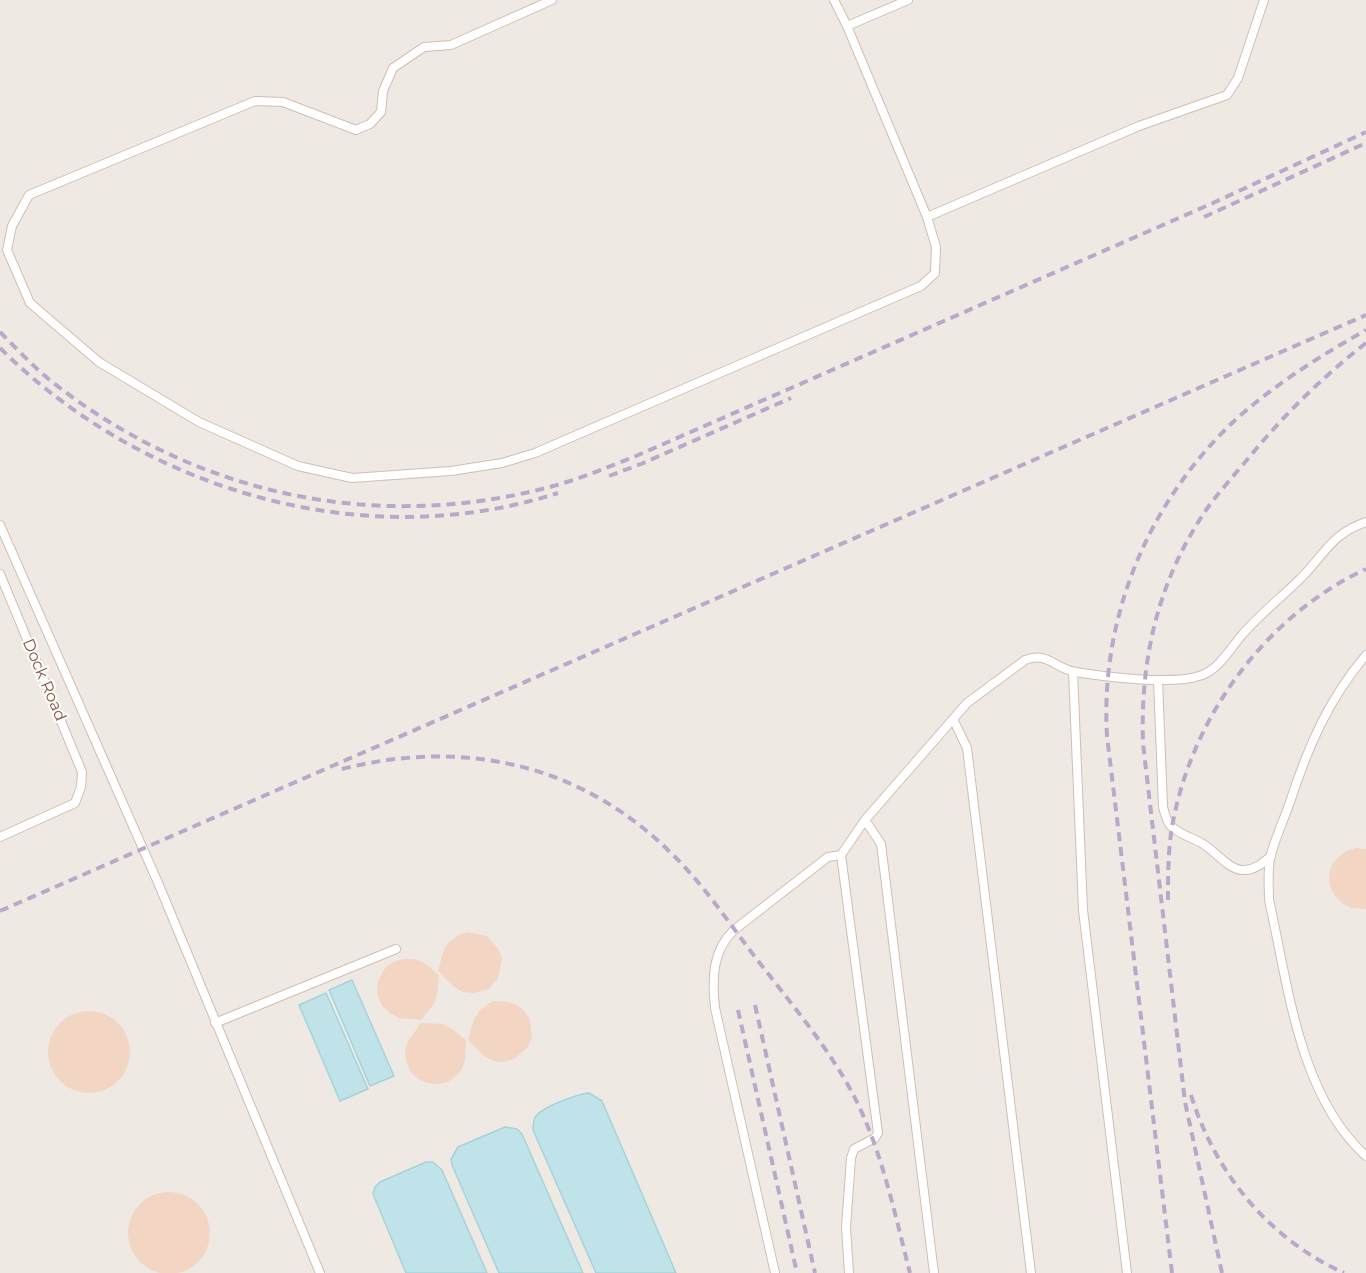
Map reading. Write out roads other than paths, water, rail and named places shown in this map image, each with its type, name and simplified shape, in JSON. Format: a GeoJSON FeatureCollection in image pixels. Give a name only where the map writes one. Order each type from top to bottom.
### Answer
{"type":"FeatureCollection","features":[{"type":"Feature","properties":{"kind":"lane"},"geometry":{"type":"LineString","coordinates":[[552,0],[451,45],[424,47],[393,68],[383,91],[381,112],[370,124],[356,130],[283,102],[255,101],[29,195],[12,226],[7,250],[30,303],[99,362],[198,422],[298,466],[352,478],[451,471],[502,463],[535,453],[921,286],[935,273],[936,247],[927,217],[834,0]]}},
{"type":"Feature","properties":{"kind":"lane"},"geometry":{"type":"LineString","coordinates":[[847,26],[893,3],[908,0]]}},
{"type":"Feature","properties":{"kind":"lane"},"geometry":{"type":"LineString","coordinates":[[927,217],[1139,126],[1227,95],[1238,78],[1264,0]]}},
{"type":"Feature","properties":{"kind":"lane"},"geometry":{"type":"LineString","coordinates":[[849,1273],[846,1227],[851,1158],[854,1149],[875,1138],[878,1133],[841,855],[865,820],[967,703],[1025,660],[1035,657],[1047,659],[1073,672],[1158,680],[1199,676],[1219,664],[1243,634],[1304,575],[1332,541],[1352,527],[1366,522]]}},
{"type":"Feature","properties":{"kind":"lane"},"geometry":{"type":"LineString","coordinates":[[0,525],[159,885],[320,1273]]}},
{"type":"Feature","properties":{"kind":"lane","name":"Dock Road"},"geometry":{"type":"LineString","coordinates":[[0,574],[82,772],[81,787],[75,803],[0,837]]}},
{"type":"Feature","properties":{"kind":"lane"},"geometry":{"type":"LineString","coordinates":[[1366,655],[1334,699],[1316,730],[1303,761],[1271,856],[1268,877],[1269,900],[1300,1040],[1321,1094],[1336,1121],[1366,1156]]}},
{"type":"Feature","properties":{"kind":"lane"},"geometry":{"type":"LineString","coordinates":[[1073,672],[1083,910],[1127,1273]]}},
{"type":"Feature","properties":{"kind":"lane"},"geometry":{"type":"LineString","coordinates":[[1158,680],[1163,807],[1168,821],[1172,827],[1209,848],[1234,868],[1243,870],[1262,865],[1271,856]]}},
{"type":"Feature","properties":{"kind":"lane"},"geometry":{"type":"LineString","coordinates":[[953,719],[967,747],[1031,1273]]}},
{"type":"Feature","properties":{"kind":"lane"},"geometry":{"type":"LineString","coordinates":[[865,820],[881,844],[934,1273]]}},
{"type":"Feature","properties":{"kind":"lane"},"geometry":{"type":"LineString","coordinates":[[776,1273],[715,1008],[714,967],[723,943],[734,930],[828,857],[841,855]]}},
{"type":"Feature","properties":{"kind":"lane"},"geometry":{"type":"LineString","coordinates":[[215,1023],[396,949]]}},
{"type":"Feature","properties":{"kind":"water"},"geometry":{"type":"Polygon","coordinates":[[[352,980],[394,1076],[370,1086],[329,990],[352,980]]]}},
{"type":"Feature","properties":{"kind":"water"},"geometry":{"type":"Polygon","coordinates":[[[326,993],[368,1089],[340,1101],[299,1005],[326,993]]]}},
{"type":"Feature","properties":{"kind":"water"},"geometry":{"type":"Polygon","coordinates":[[[589,1093],[602,1101],[676,1273],[596,1273],[533,1130],[534,1119],[540,1112],[589,1093]]]}},
{"type":"Feature","properties":{"kind":"water"},"geometry":{"type":"Polygon","coordinates":[[[505,1127],[517,1129],[522,1134],[583,1273],[499,1273],[451,1159],[458,1147],[505,1127]]]}},
{"type":"Feature","properties":{"kind":"water"},"geometry":{"type":"Polygon","coordinates":[[[426,1162],[433,1162],[442,1170],[487,1273],[406,1273],[373,1194],[380,1182],[426,1162]]]}},
{"type":"Feature","properties":{"kind":"railway"},"geometry":{"type":"LineString","coordinates":[[0,332],[52,382],[114,425],[171,455],[230,478],[291,495],[354,504],[418,506],[482,501],[558,485],[636,456],[1213,203],[1366,132]]}},
{"type":"Feature","properties":{"kind":"railway"},"geometry":{"type":"LineString","coordinates":[[1204,217],[1366,143]]}},
{"type":"Feature","properties":{"kind":"railway"},"geometry":{"type":"LineString","coordinates":[[0,911],[1366,315]]}},
{"type":"Feature","properties":{"kind":"railway"},"geometry":{"type":"LineString","coordinates":[[1172,1273],[1107,736],[1107,692],[1112,649],[1121,607],[1135,566],[1153,527],[1175,490],[1201,456],[1231,424],[1278,385],[1366,330]]}},
{"type":"Feature","properties":{"kind":"railway"},"geometry":{"type":"LineString","coordinates":[[1222,1273],[1185,1102],[1143,744],[1143,711],[1149,648],[1156,618],[1178,559],[1211,503],[1288,414],[1333,370],[1366,343]]}},
{"type":"Feature","properties":{"kind":"railway"},"geometry":{"type":"LineString","coordinates":[[0,348],[57,398],[120,439],[188,473],[260,497],[333,512],[409,517],[484,511],[558,493]]}},
{"type":"Feature","properties":{"kind":"railway"},"geometry":{"type":"LineString","coordinates":[[609,476],[791,398]]}},
{"type":"Feature","properties":{"kind":"railway"},"geometry":{"type":"LineString","coordinates":[[1168,900],[1168,864],[1172,827],[1182,787],[1196,747],[1215,710],[1238,675],[1265,643],[1296,614],[1329,589],[1366,569]]}},
{"type":"Feature","properties":{"kind":"railway"},"geometry":{"type":"LineString","coordinates":[[342,769],[388,760],[432,757],[476,759],[519,766],[560,779],[600,798],[637,823],[672,854],[693,876],[806,1022],[845,1080],[874,1142],[910,1273]]}},
{"type":"Feature","properties":{"kind":"railway"},"geometry":{"type":"LineString","coordinates":[[755,1005],[815,1273]]}},
{"type":"Feature","properties":{"kind":"railway"},"geometry":{"type":"LineString","coordinates":[[738,1010],[797,1273]]}},
{"type":"Feature","properties":{"kind":"railway"},"geometry":{"type":"LineString","coordinates":[[1191,1095],[1214,1151],[1248,1200],[1292,1242],[1317,1259],[1344,1273]]}}]}
